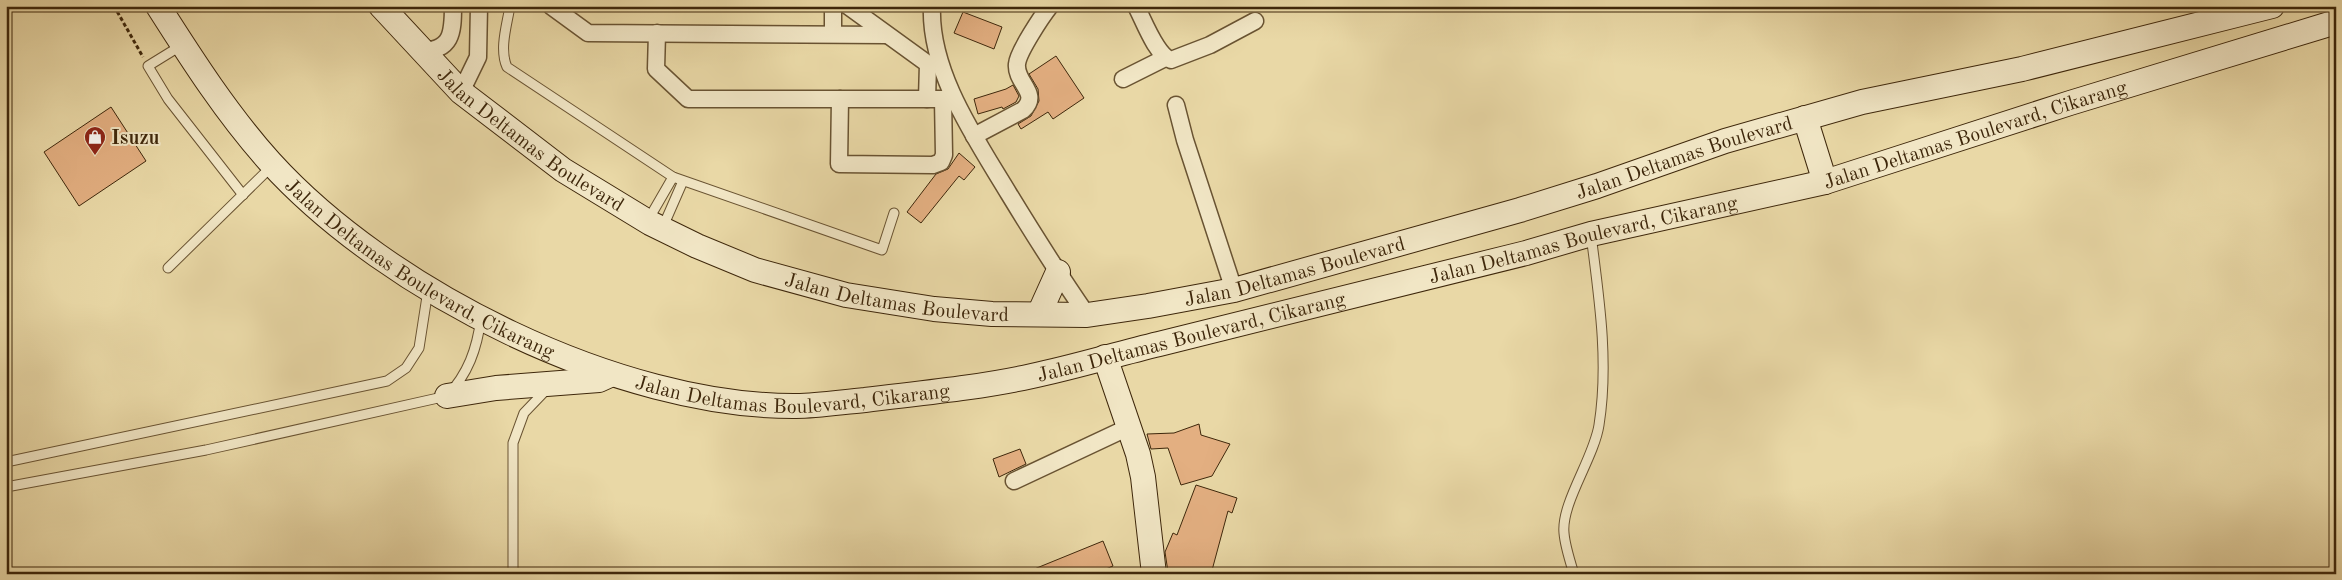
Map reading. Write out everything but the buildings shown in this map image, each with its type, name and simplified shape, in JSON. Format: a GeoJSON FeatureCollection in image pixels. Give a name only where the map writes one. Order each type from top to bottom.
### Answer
{"type":"FeatureCollection","features":[{"type":"Feature","properties":{"kind":"street","name":"Jalan Deltamas Boulevard, Cikarang"},"geometry":{"type":"LineString","coordinates":[[158,6],[228,112],[273,165],[313,203],[360,242],[428,288],[542,348],[610,375],[731,401],[791,406],[822,406],[926,394],[1033,376],[1526,253],[1591,234],[1825,182],[2070,103],[2336,22]]}},
{"type":"Feature","properties":{"kind":"street","name":"Jalan Deltamas Boulevard"},"geometry":{"type":"LineString","coordinates":[[381,6],[420,51],[460,92],[563,170],[655,226],[697,246],[755,270],[846,295],[934,309],[992,314],[1087,315],[1234,290],[1520,210],[1725,141],[1862,102],[2103,50],[2272,6]]}},
{"type":"Feature","properties":{"kind":"street"},"geometry":{"type":"LineString","coordinates":[[420,51],[436,50],[444,45],[449,38],[453,24],[453,6]]}},
{"type":"Feature","properties":{"kind":"street"},"geometry":{"type":"LineString","coordinates":[[460,92],[478,57],[479,6]]}},
{"type":"Feature","properties":{"kind":"street"},"geometry":{"type":"LineString","coordinates":[[551,6],[588,33],[887,34]]}},
{"type":"Feature","properties":{"kind":"street"},"geometry":{"type":"LineString","coordinates":[[833,6],[834,34]]}},
{"type":"Feature","properties":{"kind":"street"},"geometry":{"type":"LineString","coordinates":[[848,6],[928,64],[927,99]]}},
{"type":"Feature","properties":{"kind":"street"},"geometry":{"type":"LineString","coordinates":[[932,6],[933,36],[942,70],[974,136],[1058,272],[1087,315]]}},
{"type":"Feature","properties":{"kind":"street"},"geometry":{"type":"LineString","coordinates":[[974,136],[1028,106],[1029,93],[1018,74],[1017,64],[1042,16],[1050,6]]}},
{"type":"Feature","properties":{"kind":"street"},"geometry":{"type":"LineString","coordinates":[[1136,6],[1165,58]]}},
{"type":"Feature","properties":{"kind":"street"},"geometry":{"type":"LineString","coordinates":[[1123,79],[1165,58],[1175,60],[1210,45],[1255,21]]}},
{"type":"Feature","properties":{"kind":"street"},"geometry":{"type":"LineString","coordinates":[[657,33],[656,69],[688,99],[840,99],[943,99],[944,155],[940,162],[932,165],[839,164],[840,99]]}},
{"type":"Feature","properties":{"kind":"street"},"geometry":{"type":"LineString","coordinates":[[1176,105],[1185,140],[1234,290]]}},
{"type":"Feature","properties":{"kind":"street"},"geometry":{"type":"LineString","coordinates":[[1805,118],[1825,182]]}},
{"type":"Feature","properties":{"kind":"street"},"geometry":{"type":"LineString","coordinates":[[1039,314],[1058,272]]}},
{"type":"Feature","properties":{"kind":"street"},"geometry":{"type":"LineString","coordinates":[[1105,357],[1143,478],[1157,572]]}},
{"type":"Feature","properties":{"kind":"street"},"geometry":{"type":"LineString","coordinates":[[447,396],[496,388],[599,380],[610,375]]}},
{"type":"Feature","properties":{"kind":"street"},"geometry":{"type":"LineString","coordinates":[[1014,481],[1128,427]]}},
{"type":"Feature","properties":{"kind":"lane"},"geometry":{"type":"LineString","coordinates":[[510,6],[503,58],[507,67],[673,177],[882,250],[894,213]]}},
{"type":"Feature","properties":{"kind":"lane"},"geometry":{"type":"LineString","coordinates":[[182,45],[148,66],[168,99],[243,195]]}},
{"type":"Feature","properties":{"kind":"lane"},"geometry":{"type":"LineString","coordinates":[[168,268],[273,165]]}},
{"type":"Feature","properties":{"kind":"lane"},"geometry":{"type":"LineString","coordinates":[[655,226],[673,177]]}},
{"type":"Feature","properties":{"kind":"lane"},"geometry":{"type":"LineString","coordinates":[[655,226],[683,181]]}},
{"type":"Feature","properties":{"kind":"lane"},"geometry":{"type":"LineString","coordinates":[[1574,574],[1563,532],[1570,501],[1587,465],[1599,427],[1604,376],[1597,280],[1591,234]]}},
{"type":"Feature","properties":{"kind":"lane"},"geometry":{"type":"LineString","coordinates":[[6,462],[388,381],[406,368],[419,348],[428,288]]}},
{"type":"Feature","properties":{"kind":"lane"},"geometry":{"type":"LineString","coordinates":[[6,486],[206,450],[447,396],[460,382],[473,356],[481,317]]}},
{"type":"Feature","properties":{"kind":"lane"},"geometry":{"type":"LineString","coordinates":[[513,574],[513,443],[524,412],[550,385]]}},
{"type":"Feature","properties":{"kind":"path"},"geometry":{"type":"LineString","coordinates":[[114,6],[148,66]]}},
{"type":"Feature","properties":{"kind":"place","name":"Isuzu"},"geometry":{"type":"Point","coordinates":[95,156]}}]}
